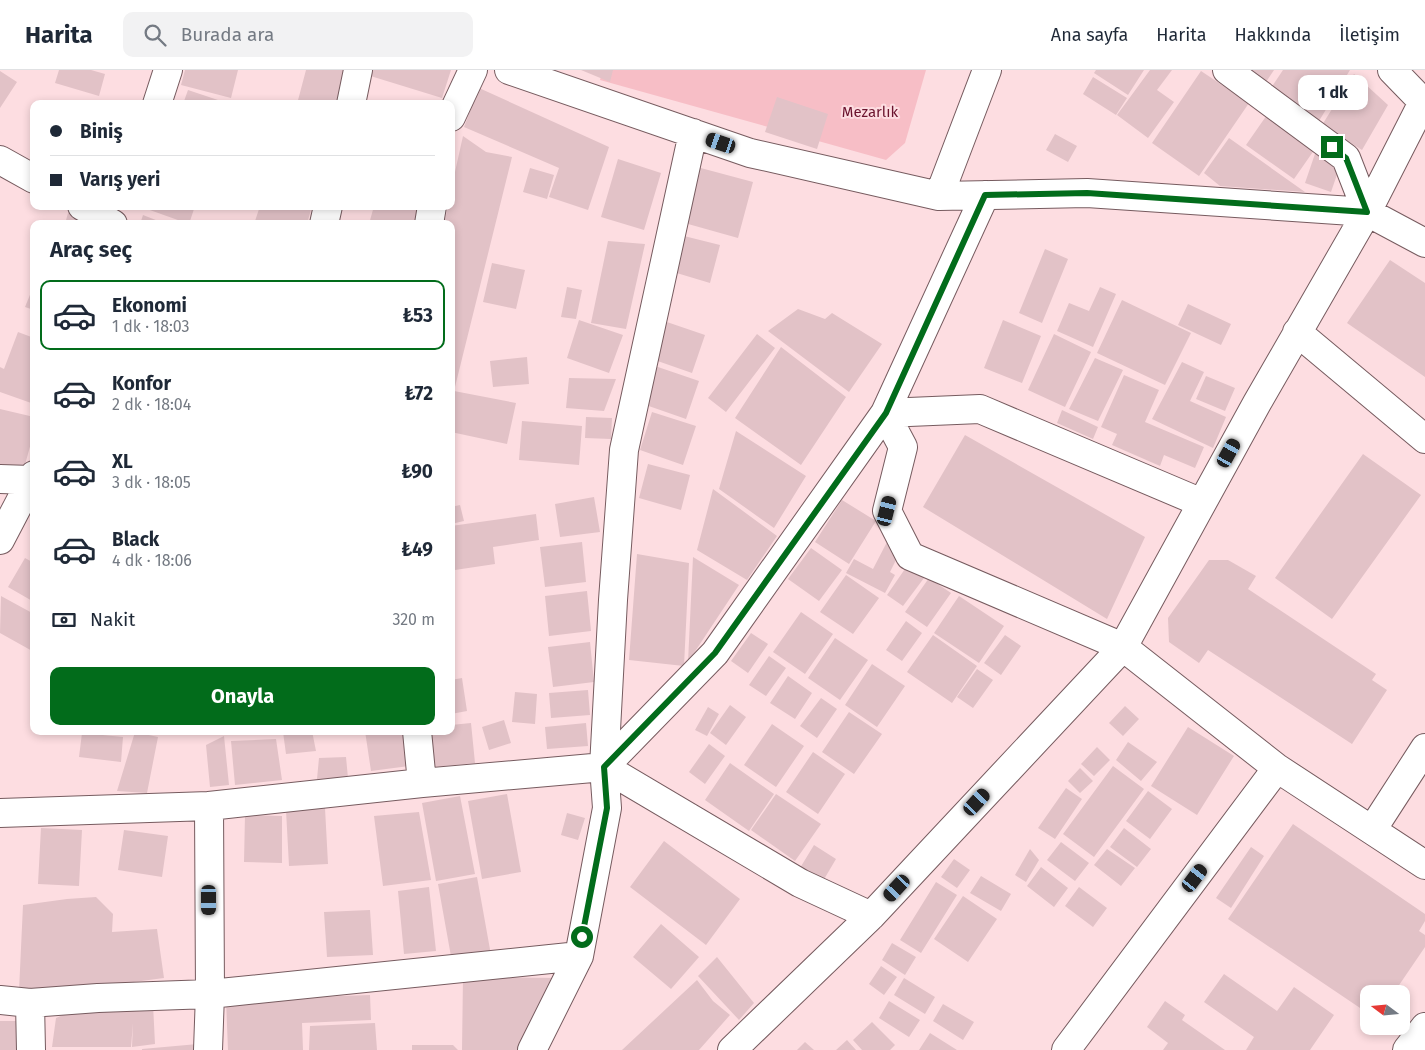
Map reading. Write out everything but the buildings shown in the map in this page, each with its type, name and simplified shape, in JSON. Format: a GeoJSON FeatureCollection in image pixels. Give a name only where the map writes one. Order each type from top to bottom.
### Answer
{"type":"FeatureCollection","features":[{"type":"Feature","properties":{"kind":"street"},"geometry":{"type":"LineString","coordinates":[[157,100],[168,70]]}},
{"type":"Feature","properties":{"kind":"street"},"geometry":{"type":"LineString","coordinates":[[352,100],[358,70]]}},
{"type":"Feature","properties":{"kind":"street"},"geometry":{"type":"LineString","coordinates":[[455,108],[473,70]]}},
{"type":"Feature","properties":{"kind":"street"},"geometry":{"type":"LineString","coordinates":[[509,70],[750,153],[939,196],[1087,193],[1367,212],[1425,243]]}},
{"type":"Feature","properties":{"kind":"street"},"geometry":{"type":"LineString","coordinates":[[939,196],[987,70]]}},
{"type":"Feature","properties":{"kind":"street"},"geometry":{"type":"LineString","coordinates":[[1228,70],[1346,158],[1367,212]]}},
{"type":"Feature","properties":{"kind":"street"},"geometry":{"type":"LineString","coordinates":[[732,1050],[871,916],[1123,647],[1297,332],[1367,212],[1424,103],[1392,70]]}},
{"type":"Feature","properties":{"kind":"street"},"geometry":{"type":"LineString","coordinates":[[532,1050],[579,956],[607,808],[604,767],[613,600],[624,450],[693,134]]}},
{"type":"Feature","properties":{"kind":"street"},"geometry":{"type":"LineString","coordinates":[[0,160],[30,177]]}},
{"type":"Feature","properties":{"kind":"street"},"geometry":{"type":"LineString","coordinates":[[604,767],[715,653],[886,413],[985,195]]}},
{"type":"Feature","properties":{"kind":"street"},"geometry":{"type":"LineString","coordinates":[[89,210],[107,220]]}},
{"type":"Feature","properties":{"kind":"street"},"geometry":{"type":"LineString","coordinates":[[1297,332],[1425,439]]}},
{"type":"Feature","properties":{"kind":"street"},"geometry":{"type":"LineString","coordinates":[[886,413],[980,409],[1202,503]]}},
{"type":"Feature","properties":{"kind":"street"},"geometry":{"type":"LineString","coordinates":[[886,413],[903,447],[887,511],[910,556],[1123,647],[1277,768],[1425,865]]}},
{"type":"Feature","properties":{"kind":"street"},"geometry":{"type":"LineString","coordinates":[[0,479],[30,478]]}},
{"type":"Feature","properties":{"kind":"street"},"geometry":{"type":"LineString","coordinates":[[0,540],[30,484]]}},
{"type":"Feature","properties":{"kind":"street"},"geometry":{"type":"LineString","coordinates":[[417,735],[422,783]]}},
{"type":"Feature","properties":{"kind":"street"},"geometry":{"type":"LineString","coordinates":[[1372,830],[1425,748]]}},
{"type":"Feature","properties":{"kind":"street"},"geometry":{"type":"LineString","coordinates":[[0,813],[208,806],[422,783],[604,767],[800,883],[871,916]]}},
{"type":"Feature","properties":{"kind":"street"},"geometry":{"type":"LineString","coordinates":[[1066,1050],[1277,768]]}},
{"type":"Feature","properties":{"kind":"street"},"geometry":{"type":"LineString","coordinates":[[208,806],[210,994],[208,1050]]}},
{"type":"Feature","properties":{"kind":"street"},"geometry":{"type":"LineString","coordinates":[[0,1000],[30,1003],[98,998],[210,994],[579,956]]}},
{"type":"Feature","properties":{"kind":"street"},"geometry":{"type":"LineString","coordinates":[[30,1003],[31,1050]]}},
{"type":"Feature","properties":{"kind":"street"},"geometry":{"type":"LineString","coordinates":[[1407,1050],[1425,1027]]}},
{"type":"Feature","properties":{"kind":"green space","name":"Mezarlık"},"geometry":{"type":"Polygon","coordinates":[[[603,70],[926,70],[905,143],[886,160],[600,80],[603,70]]]}},
{"type":"Feature","properties":{"kind":"route"},"geometry":{"type":"LineString","coordinates":[[582,937],[607,808],[604,767],[715,653],[886,413],[985,195],[1087,193],[1367,212],[1346,158],[1332,147]]}}]}
